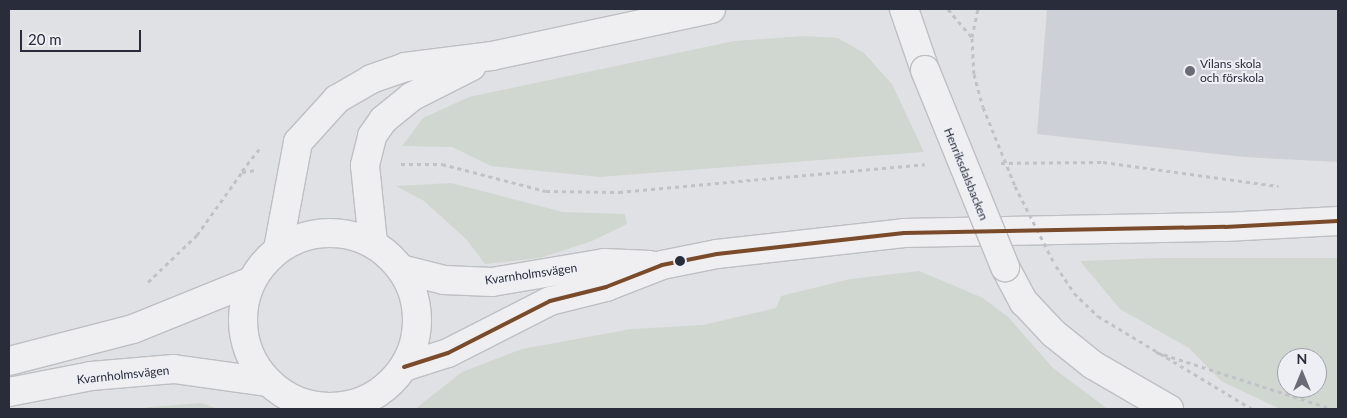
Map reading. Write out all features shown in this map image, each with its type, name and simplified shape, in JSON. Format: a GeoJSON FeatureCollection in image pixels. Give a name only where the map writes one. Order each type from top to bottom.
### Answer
{"type":"FeatureCollection","features":[{"type":"Feature","properties":{"kind":"street"},"geometry":{"type":"LineString","coordinates":[[278,250],[298,142],[316,119],[337,98],[371,79],[405,67],[492,56],[711,9]]}},
{"type":"Feature","properties":{"kind":"street","name":"Henriksdalsbacken"},"geometry":{"type":"LineString","coordinates":[[904,9],[925,70],[1005,267],[1024,302],[1053,333],[1093,364],[1169,409]]}},
{"type":"Feature","properties":{"kind":"street"},"geometry":{"type":"LineString","coordinates":[[373,243],[365,165],[372,136],[383,120],[411,96],[492,56]]}},
{"type":"Feature","properties":{"kind":"street","name":"Kvarnholmsvägen"},"geometry":{"type":"LineString","coordinates":[[404,367],[448,353],[550,301],[606,287],[662,265],[717,254],[904,233],[1225,227],[1338,221]]}},
{"type":"Feature","properties":{"kind":"street","name":"Kvarnholmsvägen"},"geometry":{"type":"LineString","coordinates":[[344,233],[373,243],[400,269],[416,300],[418,323],[404,367],[388,386],[362,402],[328,408],[295,400],[268,382],[252,361],[243,336],[242,308],[252,281],[278,250],[312,234],[344,233]]}},
{"type":"Feature","properties":{"kind":"street","name":"Kvarnholmsvägen"},"geometry":{"type":"LineString","coordinates":[[400,269],[444,280],[492,282],[604,263],[662,265]]}},
{"type":"Feature","properties":{"kind":"street","name":"Kvarnholmsvägen"},"geometry":{"type":"LineString","coordinates":[[9,362],[133,329],[252,281]]}},
{"type":"Feature","properties":{"kind":"street","name":"Kvarnholmsvägen"},"geometry":{"type":"LineString","coordinates":[[9,392],[91,376],[174,369],[268,382]]}},
{"type":"Feature","properties":{"kind":"path"},"geometry":{"type":"LineString","coordinates":[[948,9],[972,38]]}},
{"type":"Feature","properties":{"kind":"path"},"geometry":{"type":"LineString","coordinates":[[978,9],[972,38],[974,74],[983,107],[1015,186],[1053,261],[1074,293],[1098,316],[1150,350],[1252,409]]}},
{"type":"Feature","properties":{"kind":"path"},"geometry":{"type":"LineString","coordinates":[[994,164],[1103,162],[1288,188]]}},
{"type":"Feature","properties":{"kind":"path"},"geometry":{"type":"LineString","coordinates":[[365,165],[442,164],[546,191],[618,192],[886,165],[936,164]]}},
{"type":"Feature","properties":{"kind":"path"},"geometry":{"type":"LineString","coordinates":[[158,276],[197,235],[242,172],[294,168]]}},
{"type":"Feature","properties":{"kind":"path"},"geometry":{"type":"LineString","coordinates":[[1150,350],[1332,409]]}},
{"type":"Feature","properties":{"kind":"shaded area","name":"Vilans skola och förskola"},"geometry":{"type":"Polygon","coordinates":[[[1047,9],[1338,9],[1338,162],[1244,157],[1037,134],[1047,9]]]}},
{"type":"Feature","properties":{"kind":"shaded area"},"geometry":{"type":"Polygon","coordinates":[[[805,36],[838,38],[864,53],[892,84],[924,152],[600,177],[491,166],[452,147],[402,146],[423,118],[469,97],[734,41],[805,36]]]}},
{"type":"Feature","properties":{"kind":"shaded area"},"geometry":{"type":"Polygon","coordinates":[[[451,183],[563,212],[625,214],[627,224],[592,241],[540,258],[485,264],[466,239],[424,201],[396,186],[451,183]]]}},
{"type":"Feature","properties":{"kind":"shaded area"},"geometry":{"type":"Polygon","coordinates":[[[1157,258],[1338,258],[1338,409],[1280,409],[1221,381],[1189,348],[1120,309],[1080,261],[1157,258]]]}},
{"type":"Feature","properties":{"kind":"shaded area"},"geometry":{"type":"Polygon","coordinates":[[[919,271],[983,298],[1008,317],[1053,368],[1108,409],[415,409],[462,372],[522,349],[631,329],[703,325],[776,308],[781,296],[850,279],[919,271]]]}},
{"type":"Feature","properties":{"kind":"shaded area"},"geometry":{"type":"Polygon","coordinates":[[[202,403],[218,409],[142,409],[150,407],[202,403]]]}},
{"type":"Feature","properties":{"kind":"transit line"},"geometry":{"type":"LineString","coordinates":[[404,367],[448,353],[550,301],[606,287],[662,265],[717,254],[904,233],[1225,227],[1338,221]]}},
{"type":"Feature","properties":{"kind":"place","name":"Vilans skola och förskola"},"geometry":{"type":"Point","coordinates":[1190,71]}}]}
